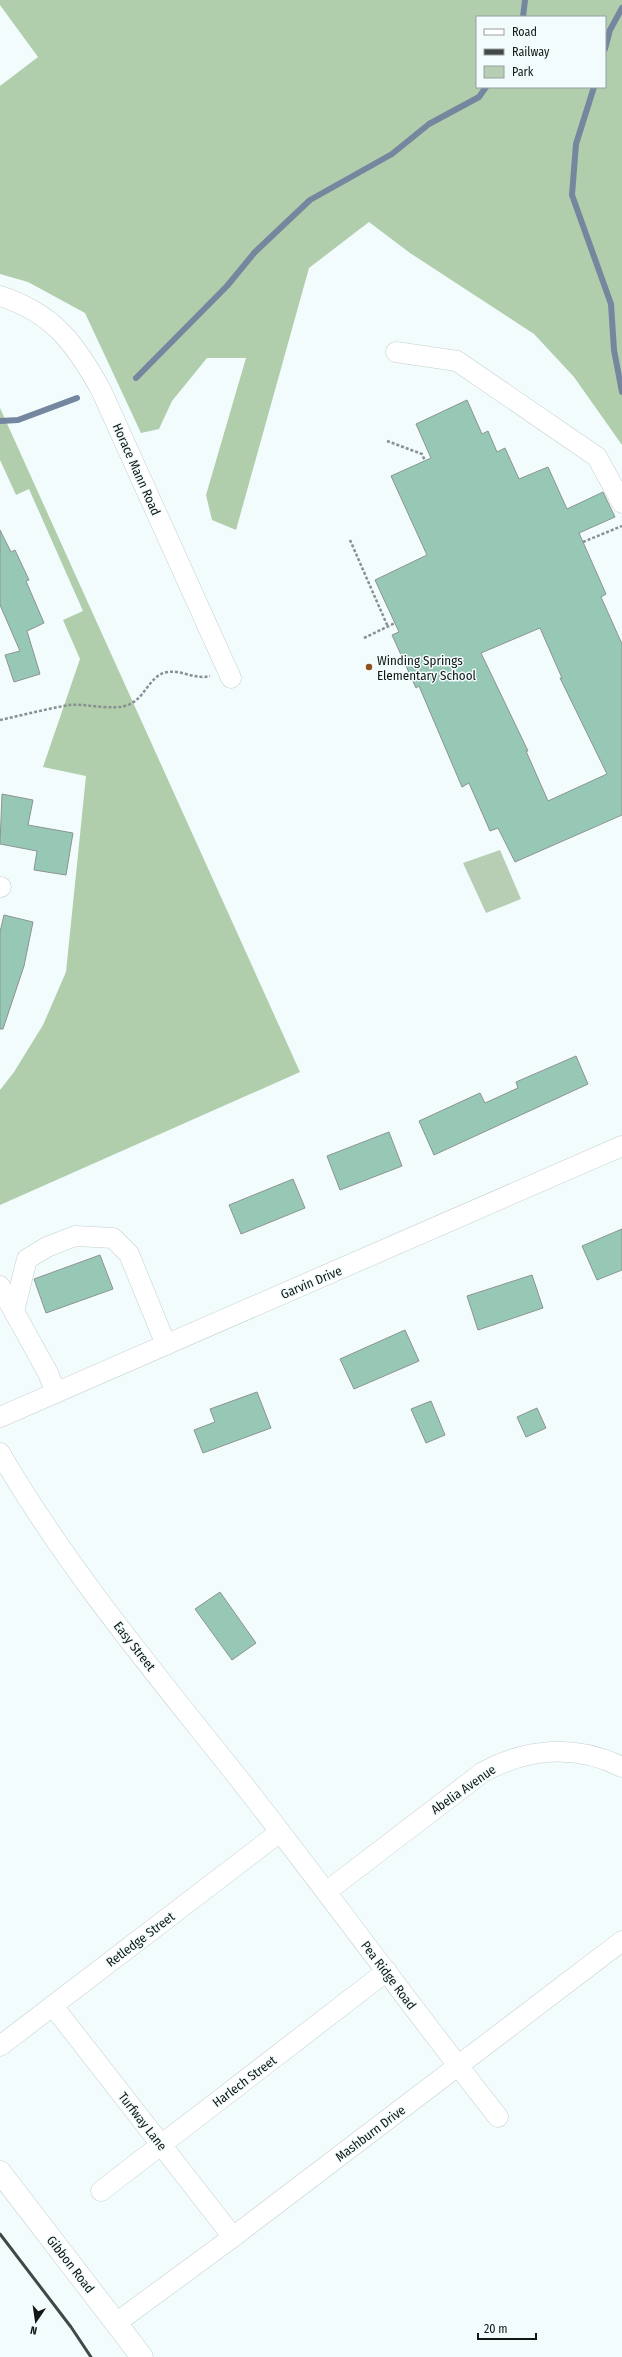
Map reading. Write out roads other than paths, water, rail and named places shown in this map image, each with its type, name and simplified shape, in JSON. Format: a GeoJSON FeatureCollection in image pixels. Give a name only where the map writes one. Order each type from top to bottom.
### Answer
{"type":"FeatureCollection","features":[{"type":"Feature","properties":{"kind":"main road","name":"Gibbon Road"},"geometry":{"type":"LineString","coordinates":[[0,2172],[142,2357]]}},
{"type":"Feature","properties":{"kind":"street","name":"Horace Mann Road"},"geometry":{"type":"LineString","coordinates":[[0,296],[38,313],[64,333],[82,356],[101,390],[223,676]]}},
{"type":"Feature","properties":{"kind":"street"},"geometry":{"type":"LineString","coordinates":[[396,352],[457,361],[597,457],[622,502]]}},
{"type":"Feature","properties":{"kind":"street","name":"Garvin Drive"},"geometry":{"type":"LineString","coordinates":[[0,1417],[622,1146]]}},
{"type":"Feature","properties":{"kind":"street"},"geometry":{"type":"LineString","coordinates":[[14,1311],[27,1260],[47,1246],[75,1236],[113,1238],[129,1254],[166,1345]]}},
{"type":"Feature","properties":{"kind":"street"},"geometry":{"type":"LineString","coordinates":[[0,1286],[48,1373],[56,1393]]}},
{"type":"Feature","properties":{"kind":"street","name":"Easy Street"},"geometry":{"type":"LineString","coordinates":[[0,1453],[53,1537],[104,1607],[280,1832]]}},
{"type":"Feature","properties":{"kind":"street","name":"Abelia Avenue"},"geometry":{"type":"LineString","coordinates":[[326,1892],[483,1772],[498,1764],[529,1754],[562,1751],[595,1756],[622,1767]]}},
{"type":"Feature","properties":{"kind":"street","name":"Pea Ridge Road"},"geometry":{"type":"LineString","coordinates":[[280,1832],[498,2117]]}},
{"type":"Feature","properties":{"kind":"street","name":"Retledge Street"},"geometry":{"type":"LineString","coordinates":[[0,2046],[280,1832]]}},
{"type":"Feature","properties":{"kind":"street","name":"Mashburn Drive"},"geometry":{"type":"LineString","coordinates":[[116,2323],[233,2238],[457,2065],[622,1941]]}},
{"type":"Feature","properties":{"kind":"street","name":"Harlech Street"},"geometry":{"type":"LineString","coordinates":[[101,2191],[387,1972]]}},
{"type":"Feature","properties":{"kind":"street","name":"Turfway Lane"},"geometry":{"type":"LineString","coordinates":[[53,2006],[233,2238]]}},
{"type":"Feature","properties":{"kind":"waterway"},"geometry":{"type":"LineString","coordinates":[[523,16],[525,0]]}},
{"type":"Feature","properties":{"kind":"waterway"},"geometry":{"type":"LineString","coordinates":[[606,45],[610,30],[622,8]]}},
{"type":"Feature","properties":{"kind":"waterway"},"geometry":{"type":"LineString","coordinates":[[136,378],[227,286],[255,252],[310,200],[392,154],[429,124],[479,97],[485,88]]}},
{"type":"Feature","properties":{"kind":"waterway"},"geometry":{"type":"LineString","coordinates":[[594,88],[576,144],[572,195],[611,304],[614,350],[622,392]]}},
{"type":"Feature","properties":{"kind":"waterway"},"geometry":{"type":"LineString","coordinates":[[0,421],[18,420],[77,398]]}},
{"type":"Feature","properties":{"kind":"railway"},"geometry":{"type":"LineString","coordinates":[[0,2234],[71,2327],[91,2357]]}},
{"type":"Feature","properties":{"kind":"place","name":"Winding Springs Elementary School"},"geometry":{"type":"Point","coordinates":[369,667]}}]}
